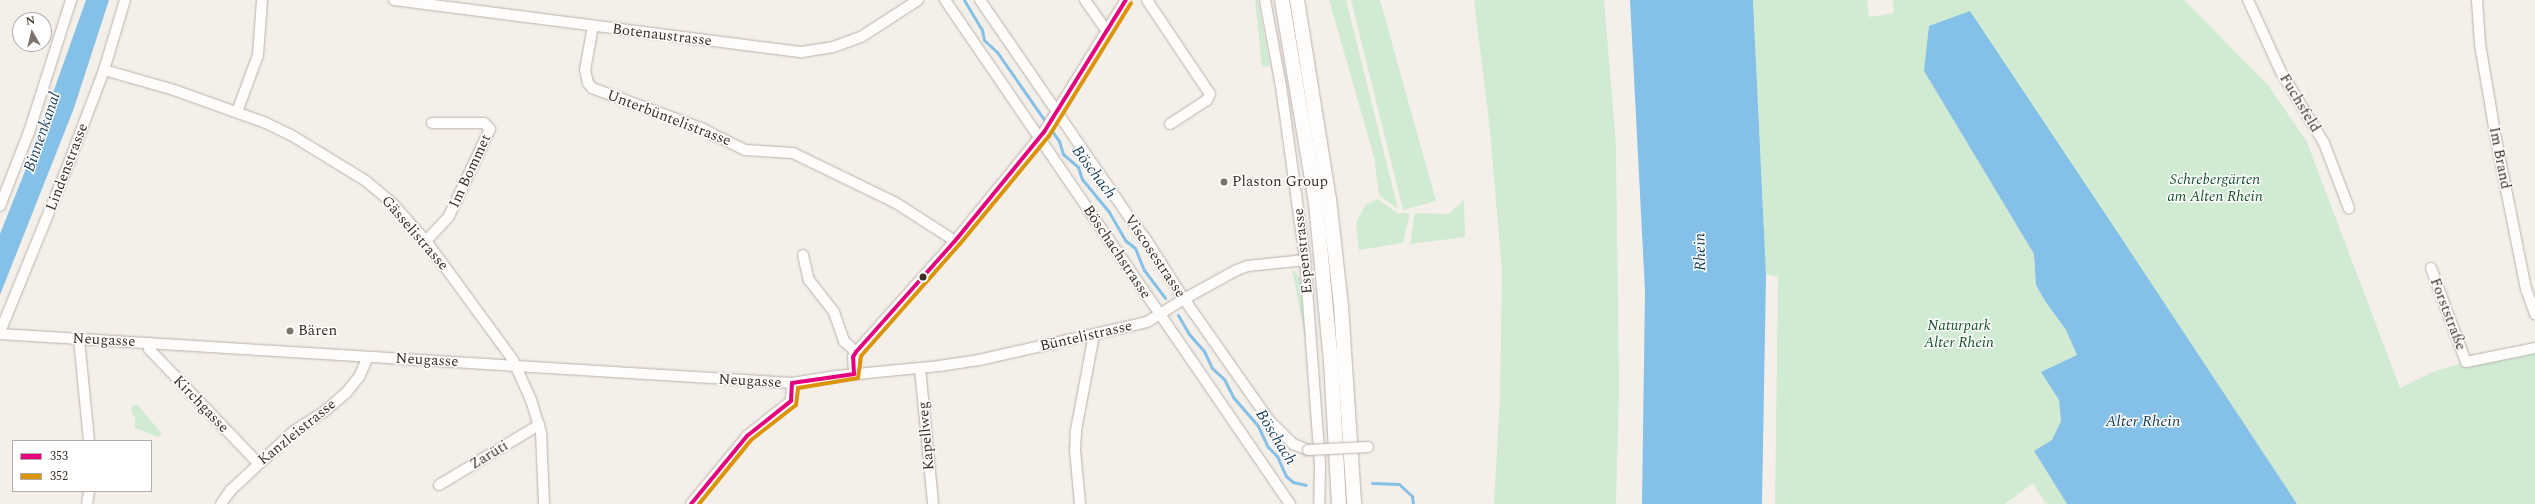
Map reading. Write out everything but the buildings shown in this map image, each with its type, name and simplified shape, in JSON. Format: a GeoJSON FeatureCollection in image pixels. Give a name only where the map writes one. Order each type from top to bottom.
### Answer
{"type":"FeatureCollection","features":[{"type":"Feature","properties":{"kind":"highway"},"geometry":{"type":"LineString","coordinates":[[1282,0],[1316,203],[1331,361],[1339,504]]}},
{"type":"Feature","properties":{"kind":"highway"},"geometry":{"type":"LineString","coordinates":[[1297,0],[1330,199],[1341,306],[1354,504]]}},
{"type":"Feature","properties":{"kind":"street"},"geometry":{"type":"LineString","coordinates":[[0,206],[29,132],[71,0]]}},
{"type":"Feature","properties":{"kind":"street","name":"Lindenstrasse"},"geometry":{"type":"LineString","coordinates":[[0,333],[68,165],[104,70],[125,0]]}},
{"type":"Feature","properties":{"kind":"street"},"geometry":{"type":"LineString","coordinates":[[237,112],[258,55],[262,0]]}},
{"type":"Feature","properties":{"kind":"street","name":"Botenaustrasse"},"geometry":{"type":"LineString","coordinates":[[394,0],[802,52],[833,47],[861,37],[918,0]]}},
{"type":"Feature","properties":{"kind":"street","name":"Böschachstrasse"},"geometry":{"type":"LineString","coordinates":[[945,0],[1041,135],[1140,283],[1159,315],[1290,504]]}},
{"type":"Feature","properties":{"kind":"street","name":"Viscosestrasse"},"geometry":{"type":"LineString","coordinates":[[980,0],[1056,113],[1145,238],[1184,299],[1269,420],[1293,444],[1308,450],[1368,446]]}},
{"type":"Feature","properties":{"kind":"street"},"geometry":{"type":"LineString","coordinates":[[1085,0],[1107,32]]}},
{"type":"Feature","properties":{"kind":"street"},"geometry":{"type":"LineString","coordinates":[[854,374],[853,358],[856,352],[955,241],[1041,135],[1126,0]]}},
{"type":"Feature","properties":{"kind":"street"},"geometry":{"type":"LineString","coordinates":[[1147,0],[1210,94],[1207,100],[1170,124]]}},
{"type":"Feature","properties":{"kind":"street","name":"Espenstrasse"},"geometry":{"type":"LineString","coordinates":[[1265,0],[1288,131],[1305,260],[1320,465],[1319,504]]}},
{"type":"Feature","properties":{"kind":"street","name":"Fuchsfeld"},"geometry":{"type":"LineString","coordinates":[[2248,0],[2281,72],[2324,144],[2349,208]]}},
{"type":"Feature","properties":{"kind":"street","name":"Im Brand"},"geometry":{"type":"LineString","coordinates":[[2477,0],[2480,44],[2497,144],[2525,284],[2535,314]]}},
{"type":"Feature","properties":{"kind":"street","name":"Unterbüntelistrasse"},"geometry":{"type":"LineString","coordinates":[[593,26],[585,70],[588,83],[592,88],[701,128],[745,150],[793,153],[896,203],[955,241]]}},
{"type":"Feature","properties":{"kind":"street","name":"Gässelistrasse"},"geometry":{"type":"LineString","coordinates":[[104,70],[237,112],[291,135],[366,181],[393,204],[426,241],[500,340],[515,366],[532,400],[539,426],[544,504]]}},
{"type":"Feature","properties":{"kind":"street","name":"Im Bommet"},"geometry":{"type":"LineString","coordinates":[[426,241],[449,216],[490,129],[484,123],[432,123]]}},
{"type":"Feature","properties":{"kind":"street"},"geometry":{"type":"LineString","coordinates":[[803,255],[809,280],[834,312],[844,341],[856,352]]}},
{"type":"Feature","properties":{"kind":"street","name":"Büntelistrasse"},"geometry":{"type":"LineString","coordinates":[[854,374],[920,368],[979,360],[1148,322],[1226,275],[1248,266],[1305,260]]}},
{"type":"Feature","properties":{"kind":"street","name":"Forststraße"},"geometry":{"type":"LineString","coordinates":[[2431,268],[2466,362],[2535,348]]}},
{"type":"Feature","properties":{"kind":"street","name":"Neugasse"},"geometry":{"type":"LineString","coordinates":[[0,333],[792,383],[854,374]]}},
{"type":"Feature","properties":{"kind":"street"},"geometry":{"type":"LineString","coordinates":[[1080,504],[1075,450],[1076,430],[1094,334]]}},
{"type":"Feature","properties":{"kind":"street"},"geometry":{"type":"LineString","coordinates":[[79,339],[89,440]]}},
{"type":"Feature","properties":{"kind":"street","name":"Kirchgasse"},"geometry":{"type":"LineString","coordinates":[[150,343],[149,349],[258,463]]}},
{"type":"Feature","properties":{"kind":"street","name":"Kanzleistrasse"},"geometry":{"type":"LineString","coordinates":[[221,504],[230,491],[258,463],[294,431],[325,411],[346,393],[359,377],[368,357]]}},
{"type":"Feature","properties":{"kind":"street","name":"Kapellweg"},"geometry":{"type":"LineString","coordinates":[[920,368],[933,504]]}},
{"type":"Feature","properties":{"kind":"street"},"geometry":{"type":"LineString","coordinates":[[691,504],[748,436],[791,401],[792,383]]}},
{"type":"Feature","properties":{"kind":"street","name":"Zarüti"},"geometry":{"type":"LineString","coordinates":[[439,485],[539,426]]}},
{"type":"Feature","properties":{"kind":"street"},"geometry":{"type":"LineString","coordinates":[[86,504],[89,492]]}},
{"type":"Feature","properties":{"kind":"green space"},"geometry":{"type":"Polygon","coordinates":[[[1255,0],[1258,0],[1270,66],[1262,67],[1255,0]]]}},
{"type":"Feature","properties":{"kind":"green space"},"geometry":{"type":"Polygon","coordinates":[[[1329,0],[1346,0],[1398,209],[1379,195],[1374,157],[1329,0]]]}},
{"type":"Feature","properties":{"kind":"green space"},"geometry":{"type":"Polygon","coordinates":[[[1351,0],[1380,0],[1436,201],[1403,210],[1351,0]]]}},
{"type":"Feature","properties":{"kind":"green space"},"geometry":{"type":"Polygon","coordinates":[[[1474,0],[1604,0],[1616,145],[1619,388],[1616,504],[1494,504],[1500,395],[1502,270],[1489,121],[1474,0]]]}},
{"type":"Feature","properties":{"kind":"green space"},"geometry":{"type":"Polygon","coordinates":[[[1753,0],[1867,0],[1869,17],[1894,13],[1893,0],[2184,0],[2268,85],[2307,142],[2400,388],[2435,371],[2466,362],[2535,350],[2535,504],[2297,504],[1970,11],[1924,71],[2034,254],[2036,285],[2045,301],[2066,330],[2077,355],[2041,372],[2059,400],[2061,421],[2052,440],[2034,451],[2067,504],[2046,504],[2033,483],[2005,504],[1775,504],[1778,277],[1766,274],[1753,0]]]}},
{"type":"Feature","properties":{"kind":"green space"},"geometry":{"type":"Polygon","coordinates":[[[1378,199],[1397,213],[1410,213],[1403,243],[1359,250],[1356,223],[1365,205],[1378,199]]]}},
{"type":"Feature","properties":{"kind":"green space"},"geometry":{"type":"Polygon","coordinates":[[[1464,200],[1465,237],[1410,244],[1415,213],[1448,214],[1464,200]]]}},
{"type":"Feature","properties":{"kind":"green space"},"geometry":{"type":"Polygon","coordinates":[[[1292,269],[1300,278],[1306,343],[1292,269]]]}},
{"type":"Feature","properties":{"kind":"green space"},"geometry":{"type":"Polygon","coordinates":[[[133,405],[138,405],[162,434],[158,437],[135,428],[135,418],[131,410],[133,405]]]}},
{"type":"Feature","properties":{"kind":"water","name":"Binnenkanal"},"geometry":{"type":"Polygon","coordinates":[[[86,0],[109,0],[74,108],[0,295],[0,234],[27,166],[86,0]]]}},
{"type":"Feature","properties":{"kind":"water","name":"Rhein"},"geometry":{"type":"Polygon","coordinates":[[[1630,0],[1753,0],[1766,274],[1762,504],[1642,504],[1645,291],[1630,0]]]}},
{"type":"Feature","properties":{"kind":"water","name":"Alter Rhein"},"geometry":{"type":"Polygon","coordinates":[[[1970,11],[2297,504],[2067,504],[2034,451],[2052,440],[2061,421],[2059,400],[2041,372],[2077,355],[2066,330],[2045,301],[2036,285],[2034,254],[1924,71],[1929,26],[1970,11]]]}},
{"type":"Feature","properties":{"kind":"waterway","name":"Böschach"},"geometry":{"type":"LineString","coordinates":[[964,0],[982,30],[984,40],[997,52],[1059,141],[1063,154],[1078,167],[1082,179],[1109,212],[1126,241],[1135,248],[1144,270],[1165,298]]}},
{"type":"Feature","properties":{"kind":"waterway","name":"Böschach"},"geometry":{"type":"LineString","coordinates":[[1178,315],[1189,334],[1204,351],[1212,368],[1224,379],[1233,397],[1258,426],[1268,447],[1277,456],[1286,476],[1293,482],[1306,485]]}},
{"type":"Feature","properties":{"kind":"waterway","name":"Böschach"},"geometry":{"type":"LineString","coordinates":[[1372,483],[1399,484],[1412,496],[1413,504]]}},
{"type":"Feature","properties":{"kind":"transit line","name":"353"},"geometry":{"type":"LineString","coordinates":[[691,504],[747,436],[791,401],[792,383],[854,374],[853,357],[856,352],[955,241],[1044,132],[1126,0]]}},
{"type":"Feature","properties":{"kind":"transit line","name":"352"},"geometry":{"type":"LineString","coordinates":[[699,504],[751,440],[796,405],[798,388],[858,378],[861,356],[959,245],[1049,136],[1131,3]]}},
{"type":"Feature","properties":{"kind":"place","name":"Plaston Group"},"geometry":{"type":"Point","coordinates":[1224,182]}},
{"type":"Feature","properties":{"kind":"place","name":"Bären"},"geometry":{"type":"Point","coordinates":[290,331]}},
{"type":"Feature","properties":{"kind":"park label","name":"Schrebergärten am Alten Rhein"},"geometry":{"type":"Point","coordinates":[2215,188]}},
{"type":"Feature","properties":{"kind":"park label","name":"Naturpark Alter Rhein"},"geometry":{"type":"Point","coordinates":[1959,334]}}]}
